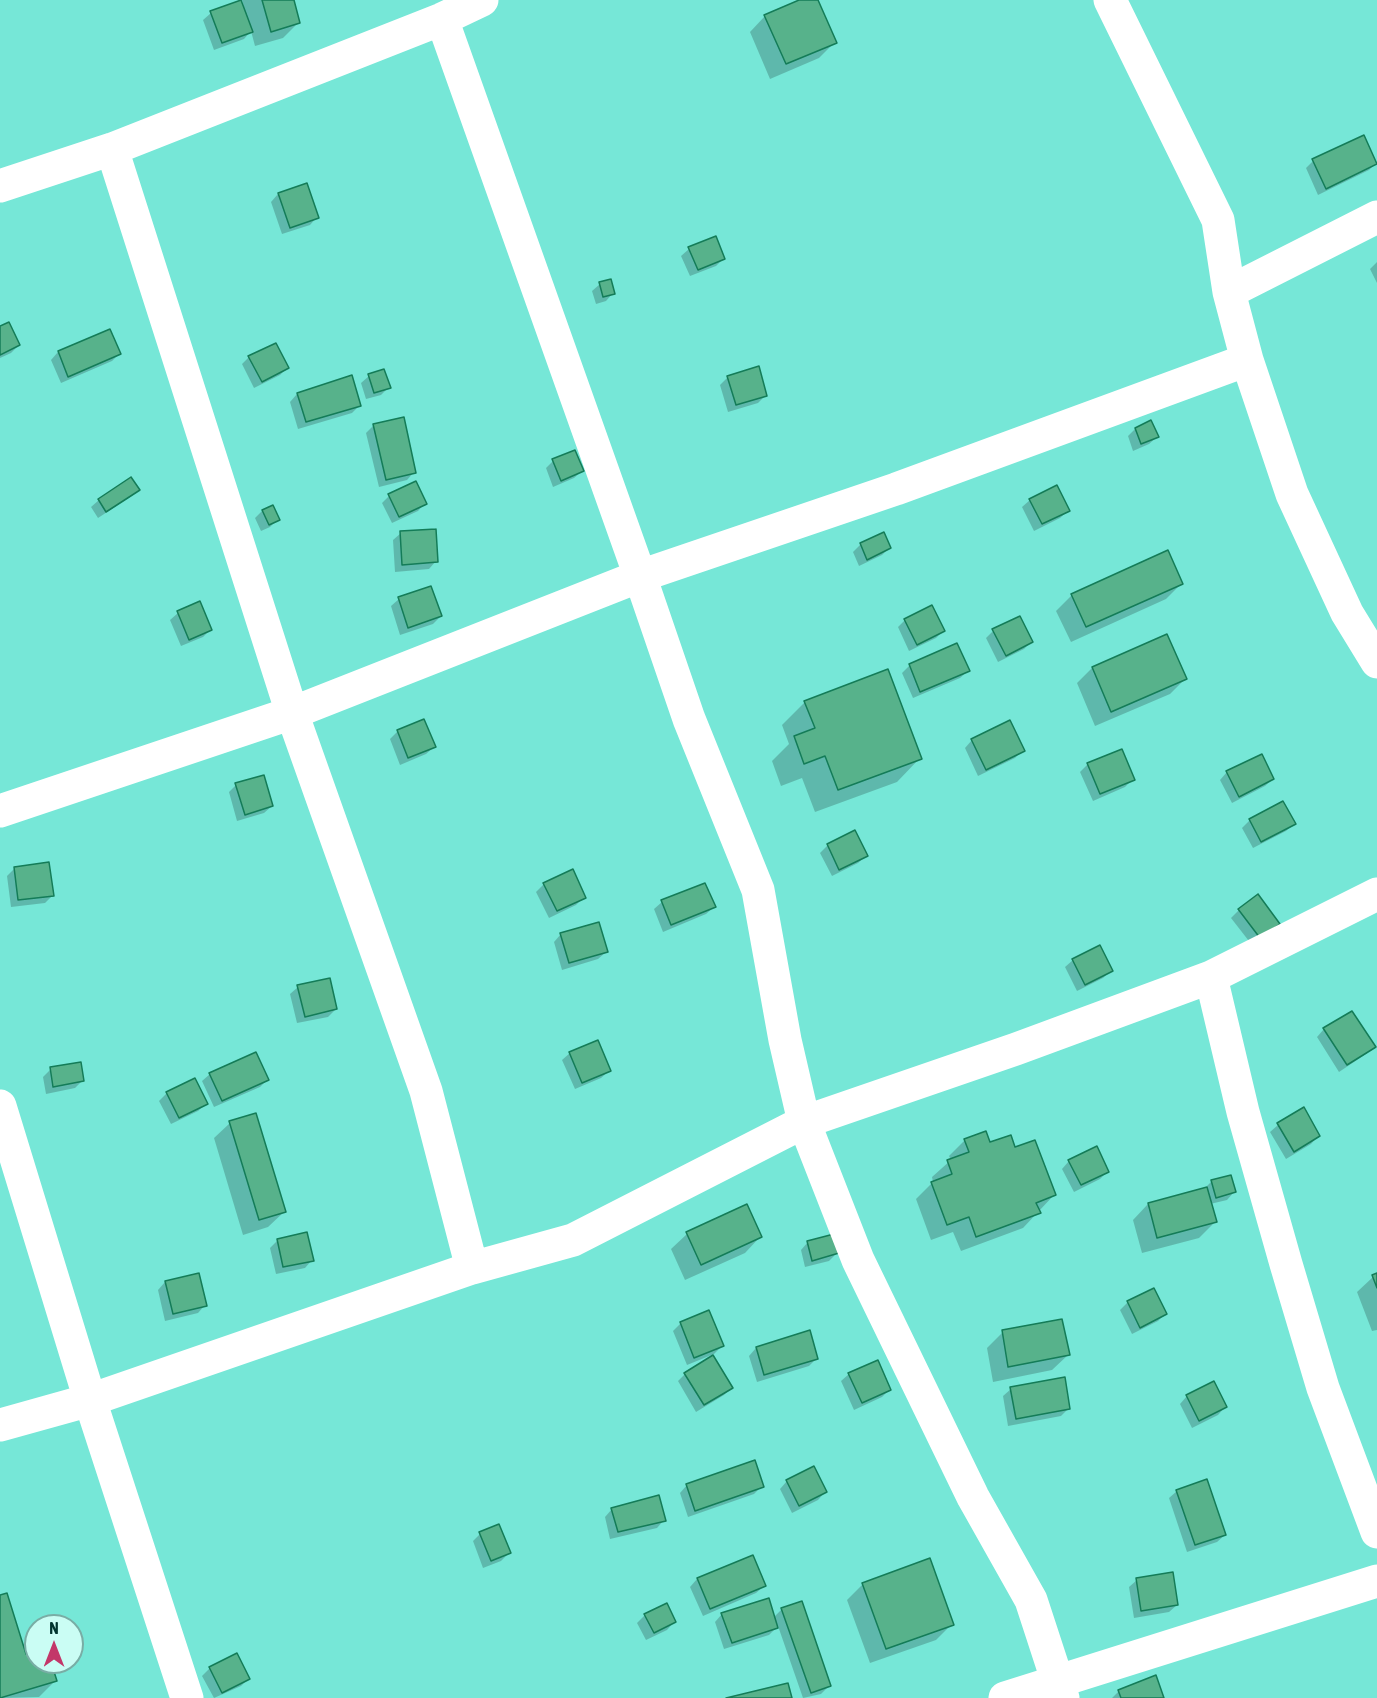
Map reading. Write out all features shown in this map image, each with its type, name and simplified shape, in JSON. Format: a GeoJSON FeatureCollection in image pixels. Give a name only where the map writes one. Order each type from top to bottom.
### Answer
{"type":"FeatureCollection","features":[{"type":"Feature","properties":{"kind":"street"},"geometry":{"type":"LineString","coordinates":[[0,186],[112,148],[442,19],[482,0]]}},
{"type":"Feature","properties":{"kind":"street"},"geometry":{"type":"LineString","coordinates":[[1110,0],[1218,220],[1228,292],[1292,494],[1347,613],[1377,663]]}},
{"type":"Feature","properties":{"kind":"street"},"geometry":{"type":"LineString","coordinates":[[442,19],[689,719],[758,890],[785,1040],[804,1122],[863,1271],[973,1497],[1031,1600],[1061,1690]]}},
{"type":"Feature","properties":{"kind":"street"},"geometry":{"type":"LineString","coordinates":[[112,148],[292,713],[426,1091],[472,1268]]}},
{"type":"Feature","properties":{"kind":"street"},"geometry":{"type":"LineString","coordinates":[[1228,292],[1377,217]]}},
{"type":"Feature","properties":{"kind":"street"},"geometry":{"type":"LineString","coordinates":[[0,811],[292,713],[640,576],[896,489],[1248,360]]}},
{"type":"Feature","properties":{"kind":"street"},"geometry":{"type":"LineString","coordinates":[[0,1425],[90,1400],[472,1268],[573,1240],[804,1122],[1016,1049],[1211,977],[1377,894]]}},
{"type":"Feature","properties":{"kind":"street"},"geometry":{"type":"LineString","coordinates":[[1211,977],[1243,1112],[1323,1388],[1377,1532]]}},
{"type":"Feature","properties":{"kind":"street"},"geometry":{"type":"LineString","coordinates":[[0,1106],[90,1400],[187,1698]]}},
{"type":"Feature","properties":{"kind":"street"},"geometry":{"type":"LineString","coordinates":[[1005,1698],[1061,1690],[1377,1581]]}},
{"type":"Feature","properties":{"kind":"building"},"geometry":{"type":"Polygon","coordinates":[[[241,0],[253,32],[222,43],[210,11],[241,0]]]}},
{"type":"Feature","properties":{"kind":"building"},"geometry":{"type":"Polygon","coordinates":[[[262,0],[294,0],[300,23],[271,32],[262,0]]]}},
{"type":"Feature","properties":{"kind":"building"},"geometry":{"type":"Polygon","coordinates":[[[799,0],[818,0],[837,43],[786,64],[764,15],[799,0]]]}},
{"type":"Feature","properties":{"kind":"building"},"geometry":{"type":"Polygon","coordinates":[[[1364,135],[1377,164],[1326,189],[1312,159],[1364,135]]]}},
{"type":"Feature","properties":{"kind":"building"},"geometry":{"type":"Polygon","coordinates":[[[307,183],[319,218],[290,228],[278,193],[307,183]]]}},
{"type":"Feature","properties":{"kind":"building"},"geometry":{"type":"Polygon","coordinates":[[[716,236],[725,259],[698,270],[688,247],[716,236]]]}},
{"type":"Feature","properties":{"kind":"building"},"geometry":{"type":"Polygon","coordinates":[[[611,279],[615,294],[603,297],[599,282],[611,279]]]}},
{"type":"Feature","properties":{"kind":"building"},"geometry":{"type":"Polygon","coordinates":[[[9,322],[20,345],[0,355],[0,326],[9,322]]]}},
{"type":"Feature","properties":{"kind":"building"},"geometry":{"type":"Polygon","coordinates":[[[110,329],[121,354],[68,377],[58,351],[110,329]]]}},
{"type":"Feature","properties":{"kind":"building"},"geometry":{"type":"Polygon","coordinates":[[[276,343],[289,368],[262,382],[248,356],[276,343]]]}},
{"type":"Feature","properties":{"kind":"building"},"geometry":{"type":"Polygon","coordinates":[[[759,366],[767,396],[736,405],[727,376],[759,366]]]}},
{"type":"Feature","properties":{"kind":"building"},"geometry":{"type":"Polygon","coordinates":[[[384,369],[391,388],[374,393],[368,374],[384,369]]]}},
{"type":"Feature","properties":{"kind":"building"},"geometry":{"type":"Polygon","coordinates":[[[352,375],[361,406],[306,422],[297,393],[352,375]]]}},
{"type":"Feature","properties":{"kind":"building"},"geometry":{"type":"Polygon","coordinates":[[[404,417],[416,473],[386,480],[373,424],[404,417]]]}},
{"type":"Feature","properties":{"kind":"building"},"geometry":{"type":"Polygon","coordinates":[[[1151,420],[1159,437],[1141,444],[1135,428],[1151,420]]]}},
{"type":"Feature","properties":{"kind":"building"},"geometry":{"type":"Polygon","coordinates":[[[575,450],[584,471],[561,481],[552,459],[575,450]]]}},
{"type":"Feature","properties":{"kind":"building"},"geometry":{"type":"Polygon","coordinates":[[[131,477],[140,490],[106,512],[98,499],[131,477]]]}},
{"type":"Feature","properties":{"kind":"building"},"geometry":{"type":"Polygon","coordinates":[[[416,481],[427,504],[399,517],[388,494],[416,481]]]}},
{"type":"Feature","properties":{"kind":"building"},"geometry":{"type":"Polygon","coordinates":[[[1057,485],[1070,511],[1042,524],[1029,499],[1057,485]]]}},
{"type":"Feature","properties":{"kind":"building"},"geometry":{"type":"Polygon","coordinates":[[[273,505],[280,520],[269,525],[262,510],[273,505]]]}},
{"type":"Feature","properties":{"kind":"building"},"geometry":{"type":"Polygon","coordinates":[[[436,529],[438,562],[402,565],[400,531],[436,529]]]}},
{"type":"Feature","properties":{"kind":"building"},"geometry":{"type":"Polygon","coordinates":[[[884,532],[891,548],[867,560],[860,543],[884,532]]]}},
{"type":"Feature","properties":{"kind":"building"},"geometry":{"type":"Polygon","coordinates":[[[1168,550],[1183,584],[1086,627],[1071,594],[1168,550]]]}},
{"type":"Feature","properties":{"kind":"building"},"geometry":{"type":"Polygon","coordinates":[[[431,586],[442,616],[408,628],[398,597],[431,586]]]}},
{"type":"Feature","properties":{"kind":"building"},"geometry":{"type":"Polygon","coordinates":[[[200,601],[212,630],[189,640],[177,611],[200,601]]]}},
{"type":"Feature","properties":{"kind":"building"},"geometry":{"type":"Polygon","coordinates":[[[932,605],[945,631],[917,645],[904,619],[932,605]]]}},
{"type":"Feature","properties":{"kind":"building"},"geometry":{"type":"Polygon","coordinates":[[[1020,616],[1033,642],[1006,656],[992,629],[1020,616]]]}},
{"type":"Feature","properties":{"kind":"building"},"geometry":{"type":"Polygon","coordinates":[[[1167,634],[1187,679],[1111,712],[1092,667],[1167,634]]]}},
{"type":"Feature","properties":{"kind":"building"},"geometry":{"type":"Polygon","coordinates":[[[957,643],[970,671],[920,692],[909,664],[957,643]]]}},
{"type":"Feature","properties":{"kind":"building"},"geometry":{"type":"Polygon","coordinates":[[[888,669],[922,759],[838,790],[825,756],[804,764],[794,736],[815,728],[804,701],[888,669]]]}},
{"type":"Feature","properties":{"kind":"building"},"geometry":{"type":"Polygon","coordinates":[[[424,719],[436,747],[408,758],[397,730],[424,719]]]}},
{"type":"Feature","properties":{"kind":"building"},"geometry":{"type":"Polygon","coordinates":[[[1010,720],[1025,751],[986,770],[971,739],[1010,720]]]}},
{"type":"Feature","properties":{"kind":"building"},"geometry":{"type":"Polygon","coordinates":[[[1122,749],[1135,780],[1100,794],[1087,763],[1122,749]]]}},
{"type":"Feature","properties":{"kind":"building"},"geometry":{"type":"Polygon","coordinates":[[[1262,754],[1274,779],[1239,797],[1226,771],[1262,754]]]}},
{"type":"Feature","properties":{"kind":"building"},"geometry":{"type":"Polygon","coordinates":[[[264,775],[273,806],[245,815],[235,783],[264,775]]]}},
{"type":"Feature","properties":{"kind":"building"},"geometry":{"type":"Polygon","coordinates":[[[1283,801],[1296,824],[1261,842],[1249,819],[1283,801]]]}},
{"type":"Feature","properties":{"kind":"building"},"geometry":{"type":"Polygon","coordinates":[[[855,830],[868,856],[839,870],[827,844],[855,830]]]}},
{"type":"Feature","properties":{"kind":"building"},"geometry":{"type":"Polygon","coordinates":[[[49,862],[54,896],[18,900],[14,867],[49,862]]]}},
{"type":"Feature","properties":{"kind":"building"},"geometry":{"type":"Polygon","coordinates":[[[573,869],[586,898],[557,911],[543,883],[573,869]]]}},
{"type":"Feature","properties":{"kind":"building"},"geometry":{"type":"Polygon","coordinates":[[[705,883],[716,907],[671,925],[661,900],[705,883]]]}},
{"type":"Feature","properties":{"kind":"building"},"geometry":{"type":"Polygon","coordinates":[[[1258,894],[1280,924],[1260,938],[1238,909],[1258,894]]]}},
{"type":"Feature","properties":{"kind":"building"},"geometry":{"type":"Polygon","coordinates":[[[599,922],[608,952],[569,963],[560,933],[599,922]]]}},
{"type":"Feature","properties":{"kind":"building"},"geometry":{"type":"Polygon","coordinates":[[[1100,945],[1113,971],[1085,985],[1072,959],[1100,945]]]}},
{"type":"Feature","properties":{"kind":"building"},"geometry":{"type":"Polygon","coordinates":[[[330,978],[337,1009],[305,1017],[297,985],[330,978]]]}},
{"type":"Feature","properties":{"kind":"building"},"geometry":{"type":"Polygon","coordinates":[[[1352,1011],[1376,1047],[1347,1065],[1323,1028],[1352,1011]]]}},
{"type":"Feature","properties":{"kind":"building"},"geometry":{"type":"Polygon","coordinates":[[[598,1040],[611,1071],[582,1083],[569,1052],[598,1040]]]}},
{"type":"Feature","properties":{"kind":"building"},"geometry":{"type":"Polygon","coordinates":[[[256,1052],[269,1080],[222,1101],[209,1073],[256,1052]]]}},
{"type":"Feature","properties":{"kind":"building"},"geometry":{"type":"Polygon","coordinates":[[[81,1062],[84,1081],[53,1087],[50,1067],[81,1062]]]}},
{"type":"Feature","properties":{"kind":"building"},"geometry":{"type":"Polygon","coordinates":[[[195,1078],[208,1104],[179,1118],[166,1092],[195,1078]]]}},
{"type":"Feature","properties":{"kind":"building"},"geometry":{"type":"Polygon","coordinates":[[[1304,1107],[1320,1136],[1294,1152],[1277,1123],[1304,1107]]]}},
{"type":"Feature","properties":{"kind":"building"},"geometry":{"type":"Polygon","coordinates":[[[256,1113],[286,1212],[259,1220],[229,1121],[256,1113]]]}},
{"type":"Feature","properties":{"kind":"building"},"geometry":{"type":"Polygon","coordinates":[[[986,1131],[990,1142],[1011,1135],[1015,1147],[1035,1140],[1056,1195],[1036,1203],[1041,1213],[976,1237],[969,1217],[947,1225],[931,1182],[952,1174],[947,1160],[969,1152],[964,1139],[986,1131]]]}},
{"type":"Feature","properties":{"kind":"building"},"geometry":{"type":"Polygon","coordinates":[[[1097,1146],[1109,1172],[1081,1185],[1068,1160],[1097,1146]]]}},
{"type":"Feature","properties":{"kind":"building"},"geometry":{"type":"Polygon","coordinates":[[[1231,1175],[1236,1192],[1216,1198],[1211,1180],[1231,1175]]]}},
{"type":"Feature","properties":{"kind":"building"},"geometry":{"type":"Polygon","coordinates":[[[1207,1187],[1217,1222],[1157,1238],[1148,1203],[1207,1187]]]}},
{"type":"Feature","properties":{"kind":"building"},"geometry":{"type":"Polygon","coordinates":[[[747,1204],[762,1237],[701,1265],[686,1232],[747,1204]]]}},
{"type":"Feature","properties":{"kind":"building"},"geometry":{"type":"Polygon","coordinates":[[[307,1232],[314,1261],[283,1267],[277,1239],[307,1232]]]}},
{"type":"Feature","properties":{"kind":"building"},"geometry":{"type":"Polygon","coordinates":[[[834,1234],[839,1253],[812,1261],[807,1241],[834,1234]]]}},
{"type":"Feature","properties":{"kind":"building"},"geometry":{"type":"Polygon","coordinates":[[[199,1273],[207,1306],[173,1314],[165,1281],[199,1273]]]}},
{"type":"Feature","properties":{"kind":"building"},"geometry":{"type":"Polygon","coordinates":[[[1377,1273],[1377,1288],[1372,1275],[1377,1273]]]}},
{"type":"Feature","properties":{"kind":"building"},"geometry":{"type":"Polygon","coordinates":[[[1154,1288],[1167,1314],[1140,1328],[1127,1301],[1154,1288]]]}},
{"type":"Feature","properties":{"kind":"building"},"geometry":{"type":"Polygon","coordinates":[[[709,1310],[724,1346],[694,1358],[680,1322],[709,1310]]]}},
{"type":"Feature","properties":{"kind":"building"},"geometry":{"type":"Polygon","coordinates":[[[1062,1319],[1070,1355],[1008,1367],[1002,1330],[1062,1319]]]}},
{"type":"Feature","properties":{"kind":"building"},"geometry":{"type":"Polygon","coordinates":[[[810,1330],[818,1359],[764,1375],[756,1347],[810,1330]]]}},
{"type":"Feature","properties":{"kind":"building"},"geometry":{"type":"Polygon","coordinates":[[[713,1355],[733,1388],[704,1405],[684,1373],[713,1355]]]}},
{"type":"Feature","properties":{"kind":"building"},"geometry":{"type":"Polygon","coordinates":[[[878,1360],[891,1390],[862,1403],[848,1373],[878,1360]]]}},
{"type":"Feature","properties":{"kind":"building"},"geometry":{"type":"Polygon","coordinates":[[[1065,1377],[1070,1409],[1016,1419],[1010,1387],[1065,1377]]]}},
{"type":"Feature","properties":{"kind":"building"},"geometry":{"type":"Polygon","coordinates":[[[1214,1381],[1227,1407],[1199,1421],[1186,1395],[1214,1381]]]}},
{"type":"Feature","properties":{"kind":"building"},"geometry":{"type":"Polygon","coordinates":[[[755,1460],[764,1487],[695,1511],[686,1484],[755,1460]]]}},
{"type":"Feature","properties":{"kind":"building"},"geometry":{"type":"Polygon","coordinates":[[[814,1466],[827,1492],[799,1506],[786,1480],[814,1466]]]}},
{"type":"Feature","properties":{"kind":"building"},"geometry":{"type":"Polygon","coordinates":[[[1207,1479],[1226,1535],[1195,1545],[1176,1490],[1207,1479]]]}},
{"type":"Feature","properties":{"kind":"building"},"geometry":{"type":"Polygon","coordinates":[[[659,1495],[666,1521],[618,1532],[611,1508],[659,1495]]]}},
{"type":"Feature","properties":{"kind":"building"},"geometry":{"type":"Polygon","coordinates":[[[499,1524],[511,1553],[491,1561],[479,1532],[499,1524]]]}},
{"type":"Feature","properties":{"kind":"building"},"geometry":{"type":"Polygon","coordinates":[[[753,1555],[766,1586],[710,1609],[697,1578],[753,1555]]]}},
{"type":"Feature","properties":{"kind":"building"},"geometry":{"type":"Polygon","coordinates":[[[930,1558],[954,1625],[886,1649],[862,1583],[930,1558]]]}},
{"type":"Feature","properties":{"kind":"building"},"geometry":{"type":"Polygon","coordinates":[[[1173,1572],[1178,1605],[1141,1611],[1136,1578],[1173,1572]]]}},
{"type":"Feature","properties":{"kind":"building"},"geometry":{"type":"Polygon","coordinates":[[[7,1593],[24,1648],[24,1674],[55,1674],[57,1681],[0,1698],[0,1595],[7,1593]]]}},
{"type":"Feature","properties":{"kind":"building"},"geometry":{"type":"Polygon","coordinates":[[[769,1598],[778,1628],[732,1643],[721,1613],[769,1598]]]}},
{"type":"Feature","properties":{"kind":"building"},"geometry":{"type":"Polygon","coordinates":[[[802,1601],[831,1686],[811,1693],[781,1608],[802,1601]]]}},
{"type":"Feature","properties":{"kind":"building"},"geometry":{"type":"Polygon","coordinates":[[[667,1603],[676,1622],[654,1633],[644,1614],[667,1603]]]}},
{"type":"Feature","properties":{"kind":"building"},"geometry":{"type":"Polygon","coordinates":[[[237,1653],[250,1679],[222,1693],[209,1667],[237,1653]]]}},
{"type":"Feature","properties":{"kind":"building"},"geometry":{"type":"Polygon","coordinates":[[[1156,1675],[1164,1698],[1121,1698],[1118,1690],[1156,1675]]]}},
{"type":"Feature","properties":{"kind":"building"},"geometry":{"type":"Polygon","coordinates":[[[788,1683],[792,1698],[726,1698],[788,1683]]]}}]}
